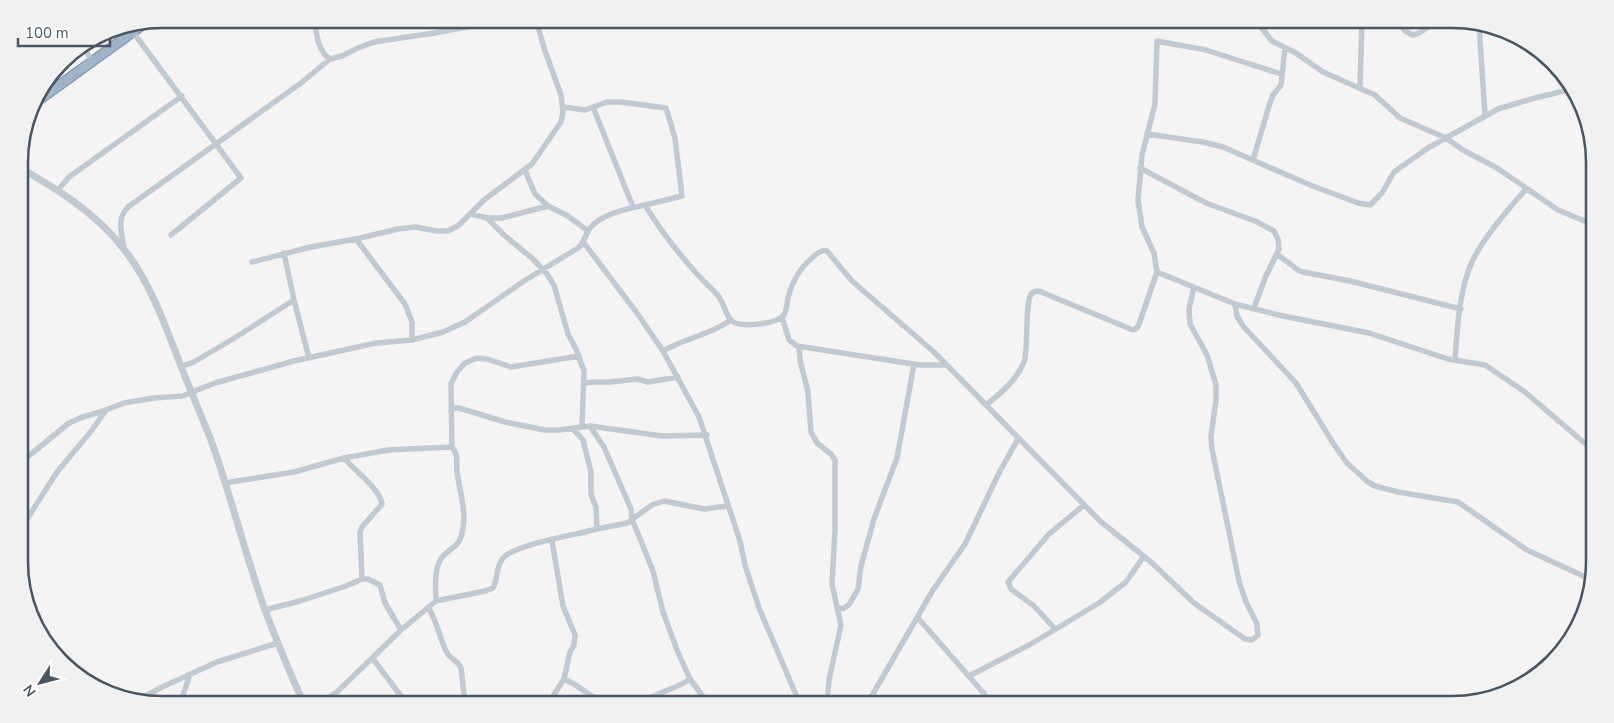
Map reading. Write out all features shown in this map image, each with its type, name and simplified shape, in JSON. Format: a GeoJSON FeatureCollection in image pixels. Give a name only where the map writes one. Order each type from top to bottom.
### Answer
{"type":"FeatureCollection","features":[{"type":"Feature","properties":{"kind":"highway"},"geometry":{"type":"LineString","coordinates":[[43,98],[136,30]]}},
{"type":"Feature","properties":{"kind":"street"},"geometry":{"type":"LineString","coordinates":[[316,28],[322,49],[330,59]]}},
{"type":"Feature","properties":{"kind":"street"},"geometry":{"type":"LineString","coordinates":[[124,249],[120,220],[128,207],[217,144],[330,59],[342,56],[374,42],[462,28]]}},
{"type":"Feature","properties":{"kind":"street"},"geometry":{"type":"LineString","coordinates":[[252,262],[284,253],[383,232],[416,227],[448,231],[459,225],[484,200],[538,158],[563,117],[563,107],[539,28]]}},
{"type":"Feature","properties":{"kind":"street"},"geometry":{"type":"LineString","coordinates":[[1262,28],[1268,36],[1323,72],[1380,98],[1400,118],[1446,138],[1469,154],[1497,168],[1558,210],[1587,223]]}},
{"type":"Feature","properties":{"kind":"street"},"geometry":{"type":"LineString","coordinates":[[1360,88],[1362,28]]}},
{"type":"Feature","properties":{"kind":"street"},"geometry":{"type":"LineString","coordinates":[[1403,28],[1413,35],[1419,34],[1427,28]]}},
{"type":"Feature","properties":{"kind":"street"},"geometry":{"type":"LineString","coordinates":[[1480,30],[1485,116]]}},
{"type":"Feature","properties":{"kind":"street"},"geometry":{"type":"LineString","coordinates":[[133,32],[241,178],[171,235]]}},
{"type":"Feature","properties":{"kind":"street"},"geometry":{"type":"LineString","coordinates":[[986,405],[1015,378],[1025,361],[1027,317],[1030,296],[1033,292],[1038,291],[1046,294],[1133,330],[1139,324],[1158,272],[1154,253],[1145,236],[1140,219],[1138,200],[1140,168],[1155,104],[1157,41],[1206,50],[1281,74]]}},
{"type":"Feature","properties":{"kind":"street"},"geometry":{"type":"LineString","coordinates":[[1253,160],[1273,95],[1281,85],[1285,48]]}},
{"type":"Feature","properties":{"kind":"street"},"geometry":{"type":"LineString","coordinates":[[86,51],[92,62]]}},
{"type":"Feature","properties":{"kind":"street"},"geometry":{"type":"LineString","coordinates":[[1147,134],[1213,144],[1296,179],[1358,203],[1370,205],[1378,198],[1398,168],[1446,138],[1485,116],[1519,102],[1566,90]]}},
{"type":"Feature","properties":{"kind":"street"},"geometry":{"type":"LineString","coordinates":[[58,190],[69,177],[182,96]]}},
{"type":"Feature","properties":{"kind":"street"},"geometry":{"type":"LineString","coordinates":[[28,457],[69,424],[88,415],[124,403],[154,398],[176,397],[215,383],[309,358],[376,343],[412,340],[443,332],[460,325],[584,243],[588,231],[598,222],[620,211],[682,196],[675,138],[666,108],[621,102],[607,102],[585,110],[563,107]]}},
{"type":"Feature","properties":{"kind":"street"},"geometry":{"type":"LineString","coordinates":[[593,108],[632,208]]}},
{"type":"Feature","properties":{"kind":"street"},"geometry":{"type":"LineString","coordinates":[[1140,168],[1206,203],[1274,231],[1278,239],[1279,248],[1254,308]]}},
{"type":"Feature","properties":{"kind":"street"},"geometry":{"type":"LineString","coordinates":[[525,170],[535,194],[548,206],[568,216],[588,231]]}},
{"type":"Feature","properties":{"kind":"street"},"geometry":{"type":"LineString","coordinates":[[28,173],[58,190],[89,212],[124,249],[139,272],[156,305],[211,441],[265,610],[301,696]]}},
{"type":"Feature","properties":{"kind":"street"},"geometry":{"type":"LineString","coordinates":[[1455,360],[1461,309],[1468,271],[1473,258],[1526,188]]}},
{"type":"Feature","properties":{"kind":"street"},"geometry":{"type":"LineString","coordinates":[[645,205],[699,277],[719,297],[730,320],[740,324],[751,325],[778,320],[782,317],[791,286],[797,274],[813,257],[825,250],[860,289],[906,327],[947,365],[1109,530],[1144,556],[1199,607],[1245,639],[1252,640],[1257,637],[1258,628],[1239,581],[1213,455],[1211,436],[1216,385],[1207,355],[1190,324],[1189,309],[1194,287]]}},
{"type":"Feature","properties":{"kind":"street"},"geometry":{"type":"LineString","coordinates":[[470,214],[488,218],[506,217],[548,206]]}},
{"type":"Feature","properties":{"kind":"street"},"geometry":{"type":"LineString","coordinates":[[488,218],[525,251],[547,274],[557,292],[568,334],[584,371],[582,426]]}},
{"type":"Feature","properties":{"kind":"street"},"geometry":{"type":"LineString","coordinates":[[356,239],[405,304],[412,322],[412,340]]}},
{"type":"Feature","properties":{"kind":"street"},"geometry":{"type":"LineString","coordinates":[[584,243],[664,351],[699,416],[707,435],[759,608],[796,696]]}},
{"type":"Feature","properties":{"kind":"street"},"geometry":{"type":"LineString","coordinates":[[284,253],[309,358]]}},
{"type":"Feature","properties":{"kind":"street"},"geometry":{"type":"LineString","coordinates":[[1277,254],[1303,272],[1350,281],[1461,309]]}},
{"type":"Feature","properties":{"kind":"street"},"geometry":{"type":"LineString","coordinates":[[1158,272],[1235,304],[1283,316],[1369,333],[1455,360],[1485,365],[1509,380],[1539,403],[1587,445]]}},
{"type":"Feature","properties":{"kind":"street"},"geometry":{"type":"LineString","coordinates":[[181,366],[192,362],[294,300]]}},
{"type":"Feature","properties":{"kind":"street"},"geometry":{"type":"LineString","coordinates":[[1235,304],[1237,316],[1243,326],[1302,391],[1333,443],[1347,462],[1368,482],[1375,486],[1398,492],[1458,502],[1527,550],[1585,577]]}},
{"type":"Feature","properties":{"kind":"street"},"geometry":{"type":"LineString","coordinates":[[782,317],[792,344],[887,358],[914,364],[947,365]]}},
{"type":"Feature","properties":{"kind":"street"},"geometry":{"type":"LineString","coordinates":[[664,351],[676,343],[712,331],[730,320]]}},
{"type":"Feature","properties":{"kind":"street"},"geometry":{"type":"LineString","coordinates":[[799,346],[800,360],[808,392],[811,432],[817,443],[831,454],[835,460],[835,530],[832,584],[841,625],[829,680],[828,695]]}},
{"type":"Feature","properties":{"kind":"street"},"geometry":{"type":"LineString","coordinates":[[436,601],[438,564],[444,555],[459,542],[463,529],[462,493],[457,472],[457,454],[452,447],[451,411],[451,384],[460,368],[477,358],[511,367],[579,356]]}},
{"type":"Feature","properties":{"kind":"street"},"geometry":{"type":"LineString","coordinates":[[838,608],[844,608],[849,605],[858,589],[861,566],[872,528],[897,458],[914,364]]}},
{"type":"Feature","properties":{"kind":"street"},"geometry":{"type":"LineString","coordinates":[[584,383],[637,379],[648,382],[678,377]]}},
{"type":"Feature","properties":{"kind":"street"},"geometry":{"type":"LineString","coordinates":[[451,411],[454,408],[459,408],[505,422],[545,430],[590,426],[662,436],[707,435]]}},
{"type":"Feature","properties":{"kind":"street"},"geometry":{"type":"LineString","coordinates":[[28,517],[57,472],[106,410]]}},
{"type":"Feature","properties":{"kind":"street"},"geometry":{"type":"LineString","coordinates":[[590,426],[607,454],[629,504],[632,519],[653,571],[663,612],[677,650],[690,679],[702,696]]}},
{"type":"Feature","properties":{"kind":"street"},"geometry":{"type":"LineString","coordinates":[[573,429],[582,440],[591,472],[590,494],[596,507],[597,529]]}},
{"type":"Feature","properties":{"kind":"street"},"geometry":{"type":"LineString","coordinates":[[872,695],[933,590],[965,544],[1018,438]]}},
{"type":"Feature","properties":{"kind":"street"},"geometry":{"type":"LineString","coordinates":[[225,484],[294,472],[344,458],[388,450],[452,447]]}},
{"type":"Feature","properties":{"kind":"street"},"geometry":{"type":"LineString","coordinates":[[344,458],[375,491],[382,502],[360,532],[362,579]]}},
{"type":"Feature","properties":{"kind":"street"},"geometry":{"type":"LineString","coordinates":[[331,696],[373,659],[401,630],[436,601],[493,588],[504,558],[515,551],[530,545],[621,524],[652,505],[664,501],[704,510],[728,506]]}},
{"type":"Feature","properties":{"kind":"street"},"geometry":{"type":"LineString","coordinates":[[1055,629],[1034,606],[1011,589],[1008,582],[1049,534],[1084,506]]}},
{"type":"Feature","properties":{"kind":"street"},"geometry":{"type":"LineString","coordinates":[[552,540],[563,606],[575,634],[574,645],[570,652],[564,679],[553,696]]}},
{"type":"Feature","properties":{"kind":"street"},"geometry":{"type":"LineString","coordinates":[[969,676],[1031,644],[1118,589],[1133,574],[1144,556]]}},
{"type":"Feature","properties":{"kind":"street"},"geometry":{"type":"LineString","coordinates":[[265,610],[300,601],[362,579],[368,579],[380,584],[385,602],[401,630]]}},
{"type":"Feature","properties":{"kind":"street"},"geometry":{"type":"LineString","coordinates":[[428,607],[436,622],[446,651],[460,664],[464,696]]}},
{"type":"Feature","properties":{"kind":"street"},"geometry":{"type":"LineString","coordinates":[[918,618],[986,695]]}},
{"type":"Feature","properties":{"kind":"street"},"geometry":{"type":"LineString","coordinates":[[149,695],[217,662],[278,643]]}},
{"type":"Feature","properties":{"kind":"street"},"geometry":{"type":"LineString","coordinates":[[373,659],[401,696]]}},
{"type":"Feature","properties":{"kind":"street"},"geometry":{"type":"LineString","coordinates":[[183,696],[190,674]]}},
{"type":"Feature","properties":{"kind":"street"},"geometry":{"type":"LineString","coordinates":[[564,679],[592,696]]}},
{"type":"Feature","properties":{"kind":"street"},"geometry":{"type":"LineString","coordinates":[[655,696],[690,679]]}}]}
